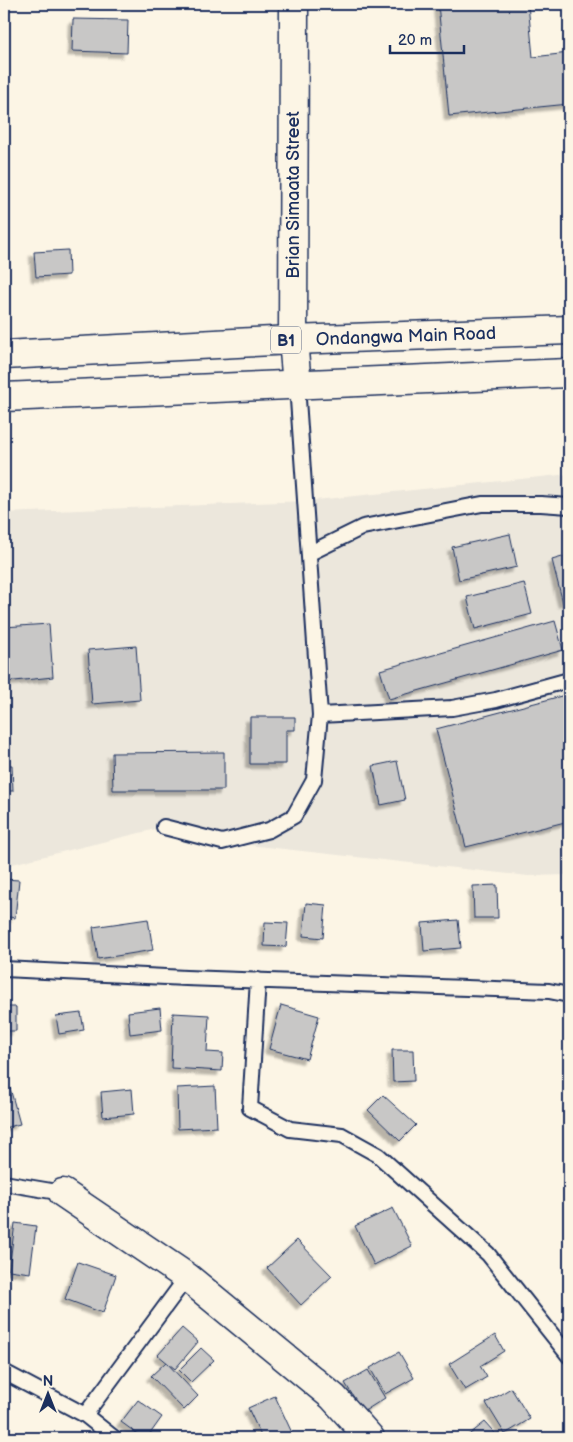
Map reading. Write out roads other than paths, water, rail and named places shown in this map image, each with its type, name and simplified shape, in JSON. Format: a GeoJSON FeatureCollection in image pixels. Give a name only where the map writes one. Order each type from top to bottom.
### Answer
{"type":"FeatureCollection","features":[{"type":"Feature","properties":{"kind":"main road","name":"Brian Simaata Street"},"geometry":{"type":"LineString","coordinates":[[294,4],[293,340],[298,385]]}},
{"type":"Feature","properties":{"kind":"main road","name":"Ondangwa Main Road"},"geometry":{"type":"LineString","coordinates":[[4,355],[293,340],[569,330]]}},
{"type":"Feature","properties":{"kind":"main road"},"geometry":{"type":"LineString","coordinates":[[4,396],[569,373]]}},
{"type":"Feature","properties":{"kind":"main road"},"geometry":{"type":"LineString","coordinates":[[63,1193],[188,1277],[334,1397],[370,1438]]}},
{"type":"Feature","properties":{"kind":"lane"},"geometry":{"type":"LineString","coordinates":[[164,827],[222,842],[269,830],[294,816],[314,780],[320,715],[298,385]]}},
{"type":"Feature","properties":{"kind":"lane"},"geometry":{"type":"LineString","coordinates":[[310,553],[363,527],[482,504],[569,506]]}},
{"type":"Feature","properties":{"kind":"lane"},"geometry":{"type":"LineString","coordinates":[[320,715],[452,708],[496,700],[569,680]]}},
{"type":"Feature","properties":{"kind":"lane"},"geometry":{"type":"LineString","coordinates":[[4,969],[549,991],[569,995]]}},
{"type":"Feature","properties":{"kind":"lane"},"geometry":{"type":"LineString","coordinates":[[258,980],[250,1108],[290,1128],[342,1135],[378,1156],[488,1254],[569,1356]]}},
{"type":"Feature","properties":{"kind":"lane"},"geometry":{"type":"LineString","coordinates":[[4,1183],[63,1193]]}},
{"type":"Feature","properties":{"kind":"lane"},"geometry":{"type":"LineString","coordinates":[[84,1415],[188,1277]]}},
{"type":"Feature","properties":{"kind":"lane"},"geometry":{"type":"LineString","coordinates":[[4,1372],[84,1415],[114,1438]]}}]}
